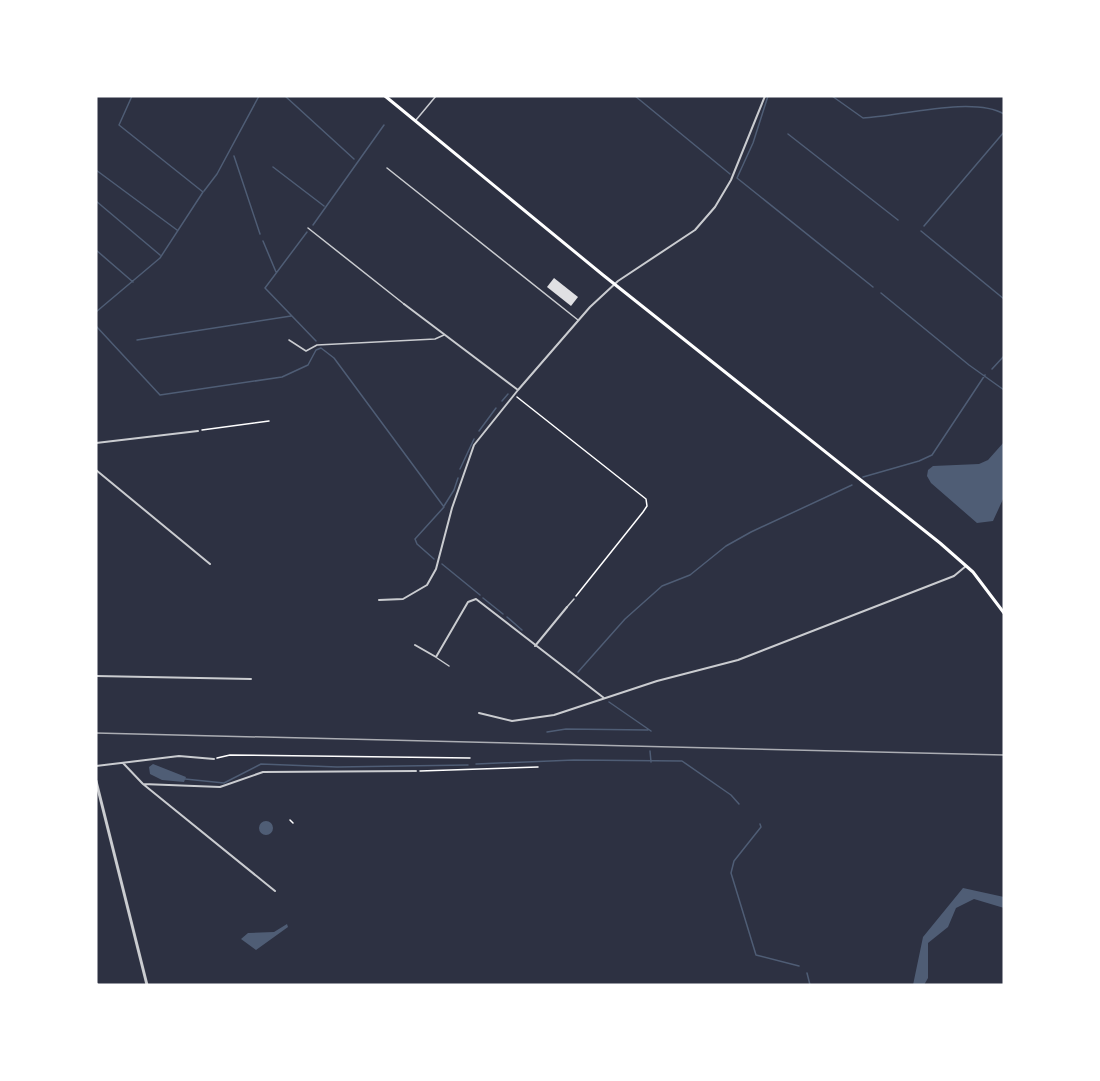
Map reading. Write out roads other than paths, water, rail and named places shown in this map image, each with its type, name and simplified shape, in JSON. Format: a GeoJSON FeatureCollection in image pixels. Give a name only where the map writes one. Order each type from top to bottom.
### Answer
{"type":"FeatureCollection","features":[{"type":"Feature","properties":{"kind":"main road"},"geometry":{"type":"LineString","coordinates":[[386,96],[615,284],[966,566],[1004,613]]}},
{"type":"Feature","properties":{"kind":"street"},"geometry":{"type":"LineString","coordinates":[[379,600],[410,597],[423,589],[432,578],[452,508],[474,445],[514,394],[615,284],[695,230],[715,207],[731,180],[765,96]]}},
{"type":"Feature","properties":{"kind":"street"},"geometry":{"type":"LineString","coordinates":[[404,304],[518,390]]}},
{"type":"Feature","properties":{"kind":"street"},"geometry":{"type":"LineString","coordinates":[[96,443],[198,431]]}},
{"type":"Feature","properties":{"kind":"street"},"geometry":{"type":"LineString","coordinates":[[96,470],[210,564]]}},
{"type":"Feature","properties":{"kind":"street"},"geometry":{"type":"LineString","coordinates":[[478,713],[500,720],[524,721],[554,715],[604,698],[738,660],[954,576],[966,566]]}},
{"type":"Feature","properties":{"kind":"street"},"geometry":{"type":"LineString","coordinates":[[415,645],[436,657],[473,598],[604,698]]}},
{"type":"Feature","properties":{"kind":"street"},"geometry":{"type":"LineString","coordinates":[[535,646],[567,607]]}},
{"type":"Feature","properties":{"kind":"street"},"geometry":{"type":"LineString","coordinates":[[96,676],[251,679]]}},
{"type":"Feature","properties":{"kind":"street"},"geometry":{"type":"LineString","coordinates":[[96,766],[179,756],[214,759]]}},
{"type":"Feature","properties":{"kind":"street"},"geometry":{"type":"LineString","coordinates":[[123,763],[143,784],[275,891]]}},
{"type":"Feature","properties":{"kind":"street"},"geometry":{"type":"LineString","coordinates":[[143,784],[220,787],[262,772],[416,771]]}},
{"type":"Feature","properties":{"kind":"street"},"geometry":{"type":"LineString","coordinates":[[96,782],[147,985]]}},
{"type":"Feature","properties":{"kind":"lane"},"geometry":{"type":"LineString","coordinates":[[416,121],[436,96]]}},
{"type":"Feature","properties":{"kind":"lane"},"geometry":{"type":"LineString","coordinates":[[387,168],[579,321]]}},
{"type":"Feature","properties":{"kind":"lane"},"geometry":{"type":"LineString","coordinates":[[308,228],[404,304]]}},
{"type":"Feature","properties":{"kind":"lane"},"geometry":{"type":"LineString","coordinates":[[289,340],[306,351],[317,345],[435,339],[444,335]]}},
{"type":"Feature","properties":{"kind":"lane"},"geometry":{"type":"LineString","coordinates":[[567,607],[574,599]]}},
{"type":"Feature","properties":{"kind":"lane"},"geometry":{"type":"LineString","coordinates":[[436,657],[449,666]]}},
{"type":"Feature","properties":{"kind":"water"},"geometry":{"type":"Polygon","coordinates":[[[1004,442],[1004,497],[993,521],[977,523],[931,483],[927,476],[928,470],[933,466],[979,464],[988,460],[1004,442]]]}},
{"type":"Feature","properties":{"kind":"water"},"geometry":{"type":"Polygon","coordinates":[[[153,764],[186,777],[184,782],[162,780],[150,774],[149,767],[153,764]]]}},
{"type":"Feature","properties":{"kind":"water"},"geometry":{"type":"Polygon","coordinates":[[[263,821],[269,821],[273,828],[269,835],[263,835],[259,831],[259,825],[263,821]]]}},
{"type":"Feature","properties":{"kind":"water"},"geometry":{"type":"Polygon","coordinates":[[[963,888],[1004,897],[1004,908],[974,899],[956,908],[948,927],[928,943],[928,978],[924,985],[913,985],[923,937],[963,888]]]}},
{"type":"Feature","properties":{"kind":"water"},"geometry":{"type":"Polygon","coordinates":[[[287,924],[288,927],[256,950],[241,939],[248,933],[274,932],[287,924]]]}},
{"type":"Feature","properties":{"kind":"waterway"},"geometry":{"type":"LineString","coordinates":[[96,312],[160,258],[203,192],[119,125],[132,96]]}},
{"type":"Feature","properties":{"kind":"waterway"},"geometry":{"type":"LineString","coordinates":[[204,191],[217,174],[259,96]]}},
{"type":"Feature","properties":{"kind":"waterway"},"geometry":{"type":"LineString","coordinates":[[285,96],[354,159]]}},
{"type":"Feature","properties":{"kind":"waterway"},"geometry":{"type":"LineString","coordinates":[[635,96],[730,174]]}},
{"type":"Feature","properties":{"kind":"waterway"},"geometry":{"type":"LineString","coordinates":[[768,96],[753,143],[737,178],[873,287]]}},
{"type":"Feature","properties":{"kind":"waterway"},"geometry":{"type":"LineString","coordinates":[[832,96],[863,118],[956,107],[991,109],[1004,114]]}},
{"type":"Feature","properties":{"kind":"waterway"},"geometry":{"type":"LineString","coordinates":[[313,225],[384,125]]}},
{"type":"Feature","properties":{"kind":"waterway"},"geometry":{"type":"LineString","coordinates":[[924,226],[1004,132]]}},
{"type":"Feature","properties":{"kind":"waterway"},"geometry":{"type":"LineString","coordinates":[[788,134],[898,220]]}},
{"type":"Feature","properties":{"kind":"waterway"},"geometry":{"type":"LineString","coordinates":[[234,156],[260,234]]}},
{"type":"Feature","properties":{"kind":"waterway"},"geometry":{"type":"LineString","coordinates":[[273,167],[324,206]]}},
{"type":"Feature","properties":{"kind":"waterway"},"geometry":{"type":"LineString","coordinates":[[96,170],[177,230]]}},
{"type":"Feature","properties":{"kind":"waterway"},"geometry":{"type":"LineString","coordinates":[[96,201],[160,255]]}},
{"type":"Feature","properties":{"kind":"waterway"},"geometry":{"type":"LineString","coordinates":[[921,231],[1004,299]]}},
{"type":"Feature","properties":{"kind":"waterway"},"geometry":{"type":"LineString","coordinates":[[307,232],[265,288],[316,341]]}},
{"type":"Feature","properties":{"kind":"waterway"},"geometry":{"type":"LineString","coordinates":[[263,241],[276,272]]}},
{"type":"Feature","properties":{"kind":"waterway"},"geometry":{"type":"LineString","coordinates":[[96,250],[133,282]]}},
{"type":"Feature","properties":{"kind":"waterway"},"geometry":{"type":"LineString","coordinates":[[881,293],[969,365],[1004,390]]}},
{"type":"Feature","properties":{"kind":"waterway"},"geometry":{"type":"LineString","coordinates":[[137,340],[291,316]]}},
{"type":"Feature","properties":{"kind":"waterway"},"geometry":{"type":"LineString","coordinates":[[96,326],[160,395],[282,377],[308,365],[316,350],[321,348],[334,358],[444,507],[415,539],[417,544],[434,559]]}},
{"type":"Feature","properties":{"kind":"waterway"},"geometry":{"type":"LineString","coordinates":[[992,369],[1004,356]]}},
{"type":"Feature","properties":{"kind":"waterway"},"geometry":{"type":"LineString","coordinates":[[863,477],[932,455],[985,375]]}},
{"type":"Feature","properties":{"kind":"waterway"},"geometry":{"type":"LineString","coordinates":[[502,401],[508,394]]}},
{"type":"Feature","properties":{"kind":"waterway"},"geometry":{"type":"LineString","coordinates":[[479,431],[496,408]]}},
{"type":"Feature","properties":{"kind":"waterway"},"geometry":{"type":"LineString","coordinates":[[460,469],[474,439]]}},
{"type":"Feature","properties":{"kind":"waterway"},"geometry":{"type":"LineString","coordinates":[[444,506],[458,478]]}},
{"type":"Feature","properties":{"kind":"waterway"},"geometry":{"type":"LineString","coordinates":[[578,672],[625,619],[662,586],[690,575],[726,546],[751,532],[852,485]]}},
{"type":"Feature","properties":{"kind":"waterway"},"geometry":{"type":"LineString","coordinates":[[442,564],[480,595]]}},
{"type":"Feature","properties":{"kind":"waterway"},"geometry":{"type":"LineString","coordinates":[[483,598],[503,614]]}},
{"type":"Feature","properties":{"kind":"waterway"},"geometry":{"type":"LineString","coordinates":[[507,617],[522,630]]}},
{"type":"Feature","properties":{"kind":"waterway"},"geometry":{"type":"LineString","coordinates":[[609,702],[651,731]]}},
{"type":"Feature","properties":{"kind":"waterway"},"geometry":{"type":"LineString","coordinates":[[547,732],[566,729],[648,730]]}},
{"type":"Feature","properties":{"kind":"waterway"},"geometry":{"type":"LineString","coordinates":[[650,751],[651,762]]}},
{"type":"Feature","properties":{"kind":"waterway"},"geometry":{"type":"LineString","coordinates":[[476,764],[574,760],[682,761],[731,795],[739,804]]}},
{"type":"Feature","properties":{"kind":"waterway"},"geometry":{"type":"LineString","coordinates":[[185,779],[224,783],[261,764],[337,767],[468,765]]}},
{"type":"Feature","properties":{"kind":"waterway"},"geometry":{"type":"LineString","coordinates":[[760,824],[761,827],[734,861],[731,873],[756,955],[799,966]]}},
{"type":"Feature","properties":{"kind":"waterway"},"geometry":{"type":"LineString","coordinates":[[807,973],[810,985]]}},
{"type":"Feature","properties":{"kind":"railway"},"geometry":{"type":"LineString","coordinates":[[96,733],[1004,755]]}}]}
